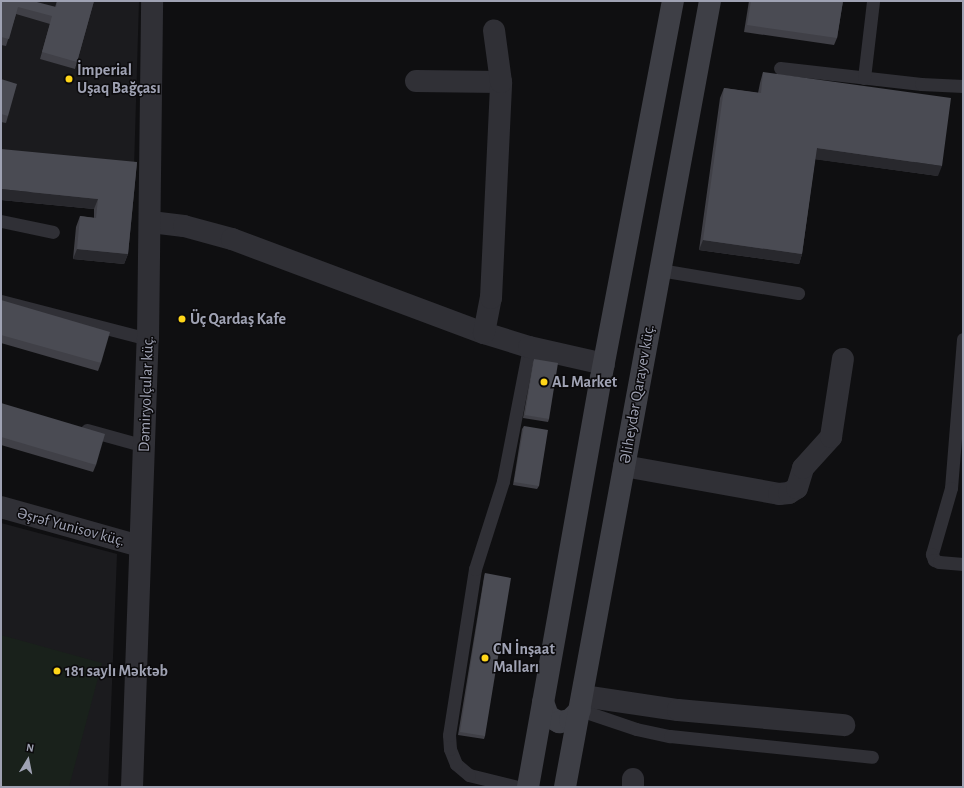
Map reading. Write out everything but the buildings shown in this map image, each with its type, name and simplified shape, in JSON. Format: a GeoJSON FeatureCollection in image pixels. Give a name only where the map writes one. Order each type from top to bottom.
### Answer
{"type":"FeatureCollection","features":[{"type":"Feature","properties":{"kind":"main road"},"geometry":{"type":"LineString","coordinates":[[528,787],[604,364],[673,1]]}},
{"type":"Feature","properties":{"kind":"main road","name":"Əliheydər Qarayev küç."},"geometry":{"type":"LineString","coordinates":[[565,787],[710,1]]}},
{"type":"Feature","properties":{"kind":"main road"},"geometry":{"type":"LineString","coordinates":[[543,702],[548,716],[559,722],[570,720],[581,703]]}},
{"type":"Feature","properties":{"kind":"street","name":"Dəmiryolçular küç."},"geometry":{"type":"LineString","coordinates":[[132,787],[145,446],[151,222],[152,1]]}},
{"type":"Feature","properties":{"kind":"street"},"geometry":{"type":"LineString","coordinates":[[484,333],[491,298],[501,82],[494,30]]}},
{"type":"Feature","properties":{"kind":"street"},"geometry":{"type":"LineString","coordinates":[[416,81],[501,82]]}},
{"type":"Feature","properties":{"kind":"street"},"geometry":{"type":"LineString","coordinates":[[151,222],[184,226],[232,239],[484,333],[529,347],[604,364]]}},
{"type":"Feature","properties":{"kind":"street"},"geometry":{"type":"LineString","coordinates":[[624,466],[779,494],[789,493],[797,488],[803,468],[831,437],[843,359]]}},
{"type":"Feature","properties":{"kind":"street","name":"Əşrəf Yunisov küç."},"geometry":{"type":"LineString","coordinates":[[1,508],[140,546]]}},
{"type":"Feature","properties":{"kind":"street"},"geometry":{"type":"LineString","coordinates":[[581,703],[844,725]]}},
{"type":"Feature","properties":{"kind":"lane"},"geometry":{"type":"LineString","coordinates":[[864,78],[873,1]]}},
{"type":"Feature","properties":{"kind":"lane"},"geometry":{"type":"LineString","coordinates":[[780,68],[864,78],[963,86]]}},
{"type":"Feature","properties":{"kind":"lane"},"geometry":{"type":"LineString","coordinates":[[1,221],[53,232]]}},
{"type":"Feature","properties":{"kind":"lane"},"geometry":{"type":"LineString","coordinates":[[660,270],[798,293]]}},
{"type":"Feature","properties":{"kind":"lane"},"geometry":{"type":"LineString","coordinates":[[1,301],[148,339]]}},
{"type":"Feature","properties":{"kind":"lane"},"geometry":{"type":"LineString","coordinates":[[963,339],[951,488],[932,554],[934,560],[939,562],[963,564]]}},
{"type":"Feature","properties":{"kind":"lane"},"geometry":{"type":"LineString","coordinates":[[518,787],[469,775],[456,764],[450,749],[449,735],[475,569],[501,487],[529,347]]}},
{"type":"Feature","properties":{"kind":"lane"},"geometry":{"type":"LineString","coordinates":[[77,427],[145,446]]}},
{"type":"Feature","properties":{"kind":"lane"},"geometry":{"type":"LineString","coordinates":[[581,703],[636,729],[670,736],[872,757]]}},
{"type":"Feature","properties":{"kind":"shaded area","name":"İmperial Uşaq Bağçası"},"geometry":{"type":"Polygon","coordinates":[[[1,1],[139,1],[134,168],[1,156],[1,1]]]}},
{"type":"Feature","properties":{"kind":"shaded area","name":"181 saylı Məktəb"},"geometry":{"type":"Polygon","coordinates":[[[1,523],[117,554],[108,787],[1,787],[1,523]]]}},
{"type":"Feature","properties":{"kind":"shaded area"},"geometry":{"type":"Polygon","coordinates":[[[1,635],[102,663],[69,787],[1,787],[1,635]]]}},
{"type":"Feature","properties":{"kind":"place","name":"İmperial Uşaq Bağçası"},"geometry":{"type":"Point","coordinates":[69,79]}},
{"type":"Feature","properties":{"kind":"place","name":"Üç Qardaş Kafe"},"geometry":{"type":"Point","coordinates":[182,319]}},
{"type":"Feature","properties":{"kind":"place","name":"AL Market"},"geometry":{"type":"Point","coordinates":[544,382]}},
{"type":"Feature","properties":{"kind":"place","name":"CN İnşaat Malları"},"geometry":{"type":"Point","coordinates":[485,658]}},
{"type":"Feature","properties":{"kind":"place","name":"181 saylı Məktəb"},"geometry":{"type":"Point","coordinates":[57,671]}}]}
